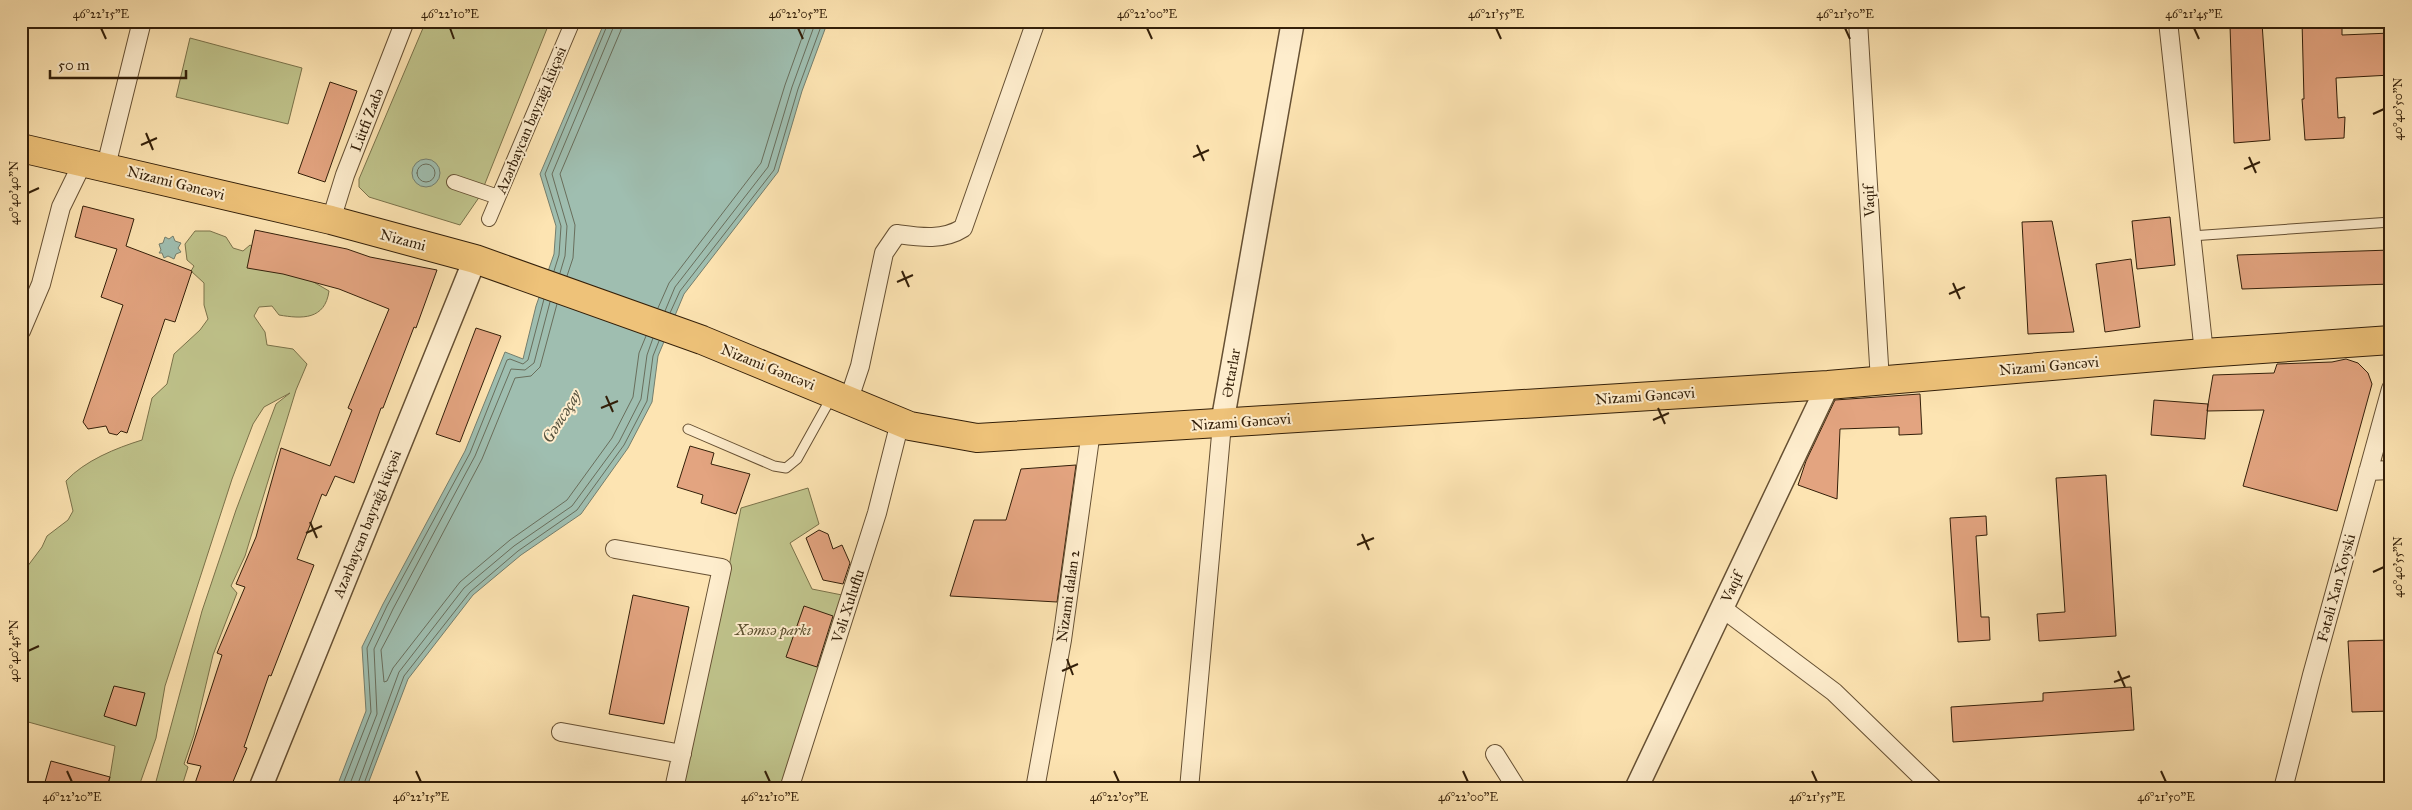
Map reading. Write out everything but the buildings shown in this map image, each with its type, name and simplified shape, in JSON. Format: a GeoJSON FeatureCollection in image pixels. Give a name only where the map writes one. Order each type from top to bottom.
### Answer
{"type":"FeatureCollection","features":[{"type":"Feature","properties":{"kind":"main road","name":"Nizami Gəncəvi"},"geometry":{"type":"LineString","coordinates":[[21,148],[331,220]]}},
{"type":"Feature","properties":{"kind":"main road","name":"Nizami"},"geometry":{"type":"LineString","coordinates":[[331,220],[475,259],[527,278]]}},
{"type":"Feature","properties":{"kind":"main road","name":"Nizami Gəncəvi"},"geometry":{"type":"LineString","coordinates":[[527,278],[702,340],[910,426],[977,438],[1828,385],[2204,353],[2391,340]]}},
{"type":"Feature","properties":{"kind":"street"},"geometry":{"type":"LineString","coordinates":[[21,332],[41,284],[61,207],[94,164],[142,21]]}},
{"type":"Feature","properties":{"kind":"street","name":"Lütfi Zadə"},"geometry":{"type":"LineString","coordinates":[[331,220],[345,175],[405,21]]}},
{"type":"Feature","properties":{"kind":"street","name":"Azərbaycan bayrağı küçəsi"},"geometry":{"type":"LineString","coordinates":[[489,219],[573,21]]}},
{"type":"Feature","properties":{"kind":"street"},"geometry":{"type":"LineString","coordinates":[[841,396],[860,366],[884,253],[897,234],[926,238],[954,234],[963,228],[1036,21]]}},
{"type":"Feature","properties":{"kind":"street","name":"Əttarlar"},"geometry":{"type":"LineString","coordinates":[[1188,789],[1222,424],[1293,21]]}},
{"type":"Feature","properties":{"kind":"street","name":"Vaqif"},"geometry":{"type":"LineString","coordinates":[[1858,21],[1880,381]]}},
{"type":"Feature","properties":{"kind":"street"},"geometry":{"type":"LineString","coordinates":[[2168,21],[2204,353]]}},
{"type":"Feature","properties":{"kind":"street"},"geometry":{"type":"LineString","coordinates":[[454,182],[498,197]]}},
{"type":"Feature","properties":{"kind":"street","name":"Azərbaycan bayrağı küçəsi"},"geometry":{"type":"LineString","coordinates":[[260,789],[475,259]]}},
{"type":"Feature","properties":{"kind":"street","name":"Vaqif"},"geometry":{"type":"LineString","coordinates":[[1636,789],[1828,385]]}},
{"type":"Feature","properties":{"kind":"street","name":"Fətəli Xan Xoyski"},"geometry":{"type":"LineString","coordinates":[[2284,789],[2312,675],[2391,389]]}},
{"type":"Feature","properties":{"kind":"street","name":"Vəli Xuluflu"},"geometry":{"type":"LineString","coordinates":[[789,789],[877,513],[900,422]]}},
{"type":"Feature","properties":{"kind":"street","name":"Nizami dalan 2"},"geometry":{"type":"LineString","coordinates":[[1035,789],[1062,640],[1092,431]]}},
{"type":"Feature","properties":{"kind":"street"},"geometry":{"type":"LineString","coordinates":[[2368,471],[2391,470]]}},
{"type":"Feature","properties":{"kind":"street"},"geometry":{"type":"LineString","coordinates":[[616,549],[722,568],[674,789]]}},
{"type":"Feature","properties":{"kind":"street"},"geometry":{"type":"LineString","coordinates":[[1722,608],[1834,692],[1934,789]]}},
{"type":"Feature","properties":{"kind":"street"},"geometry":{"type":"LineString","coordinates":[[561,732],[682,754]]}},
{"type":"Feature","properties":{"kind":"street"},"geometry":{"type":"LineString","coordinates":[[1495,754],[1517,789]]}},
{"type":"Feature","properties":{"kind":"lane"},"geometry":{"type":"LineString","coordinates":[[2191,236],[2391,222]]}},
{"type":"Feature","properties":{"kind":"lane"},"geometry":{"type":"LineString","coordinates":[[688,430],[774,466],[786,468],[797,458],[841,396]]}},
{"type":"Feature","properties":{"kind":"green space"},"geometry":{"type":"Polygon","coordinates":[[[426,21],[550,21],[480,196],[460,225],[369,197],[359,187],[359,179],[426,21]]]}},
{"type":"Feature","properties":{"kind":"green space"},"geometry":{"type":"Polygon","coordinates":[[[190,38],[302,68],[288,124],[176,97],[190,38]]]}},
{"type":"Feature","properties":{"kind":"green space"},"geometry":{"type":"Polygon","coordinates":[[[195,231],[210,231],[226,237],[233,248],[243,251],[250,245],[329,291],[323,308],[311,315],[296,317],[279,315],[272,306],[259,307],[254,316],[265,332],[267,345],[293,349],[307,364],[296,390],[245,556],[231,586],[237,593],[213,655],[194,735],[184,764],[188,767],[181,789],[154,789],[202,611],[236,510],[276,404],[290,393],[264,407],[253,424],[232,479],[165,686],[156,738],[138,789],[108,789],[115,746],[21,720],[21,575],[42,547],[47,536],[68,520],[73,511],[66,481],[91,461],[142,440],[152,398],[167,384],[174,354],[200,330],[208,319],[204,305],[204,283],[191,271],[194,266],[187,260],[185,244],[195,231]]]}},
{"type":"Feature","properties":{"kind":"green space","name":"Xəmsə parkı"},"geometry":{"type":"Polygon","coordinates":[[[808,488],[819,524],[790,543],[812,589],[842,595],[781,789],[683,789],[741,508],[808,488]]]}},
{"type":"Feature","properties":{"kind":"water","name":"Gəncəçay"},"geometry":{"type":"Polygon","coordinates":[[[605,21],[828,21],[802,91],[778,172],[684,294],[658,356],[652,402],[628,448],[581,514],[521,555],[473,595],[408,679],[366,789],[336,789],[366,711],[362,647],[465,451],[505,352],[523,359],[536,306],[554,254],[556,226],[540,174],[605,21]]]}},
{"type":"Feature","properties":{"kind":"water"},"geometry":{"type":"Polygon","coordinates":[[[426,159],[436,163],[440,173],[436,183],[426,187],[416,183],[412,173],[416,163],[426,159]]]}},
{"type":"Feature","properties":{"kind":"water"},"geometry":{"type":"Polygon","coordinates":[[[173,236],[175,241],[181,243],[178,248],[181,252],[176,254],[174,259],[168,256],[164,258],[162,253],[159,253],[161,250],[159,244],[163,243],[165,237],[169,239],[173,236]]]}}]}
